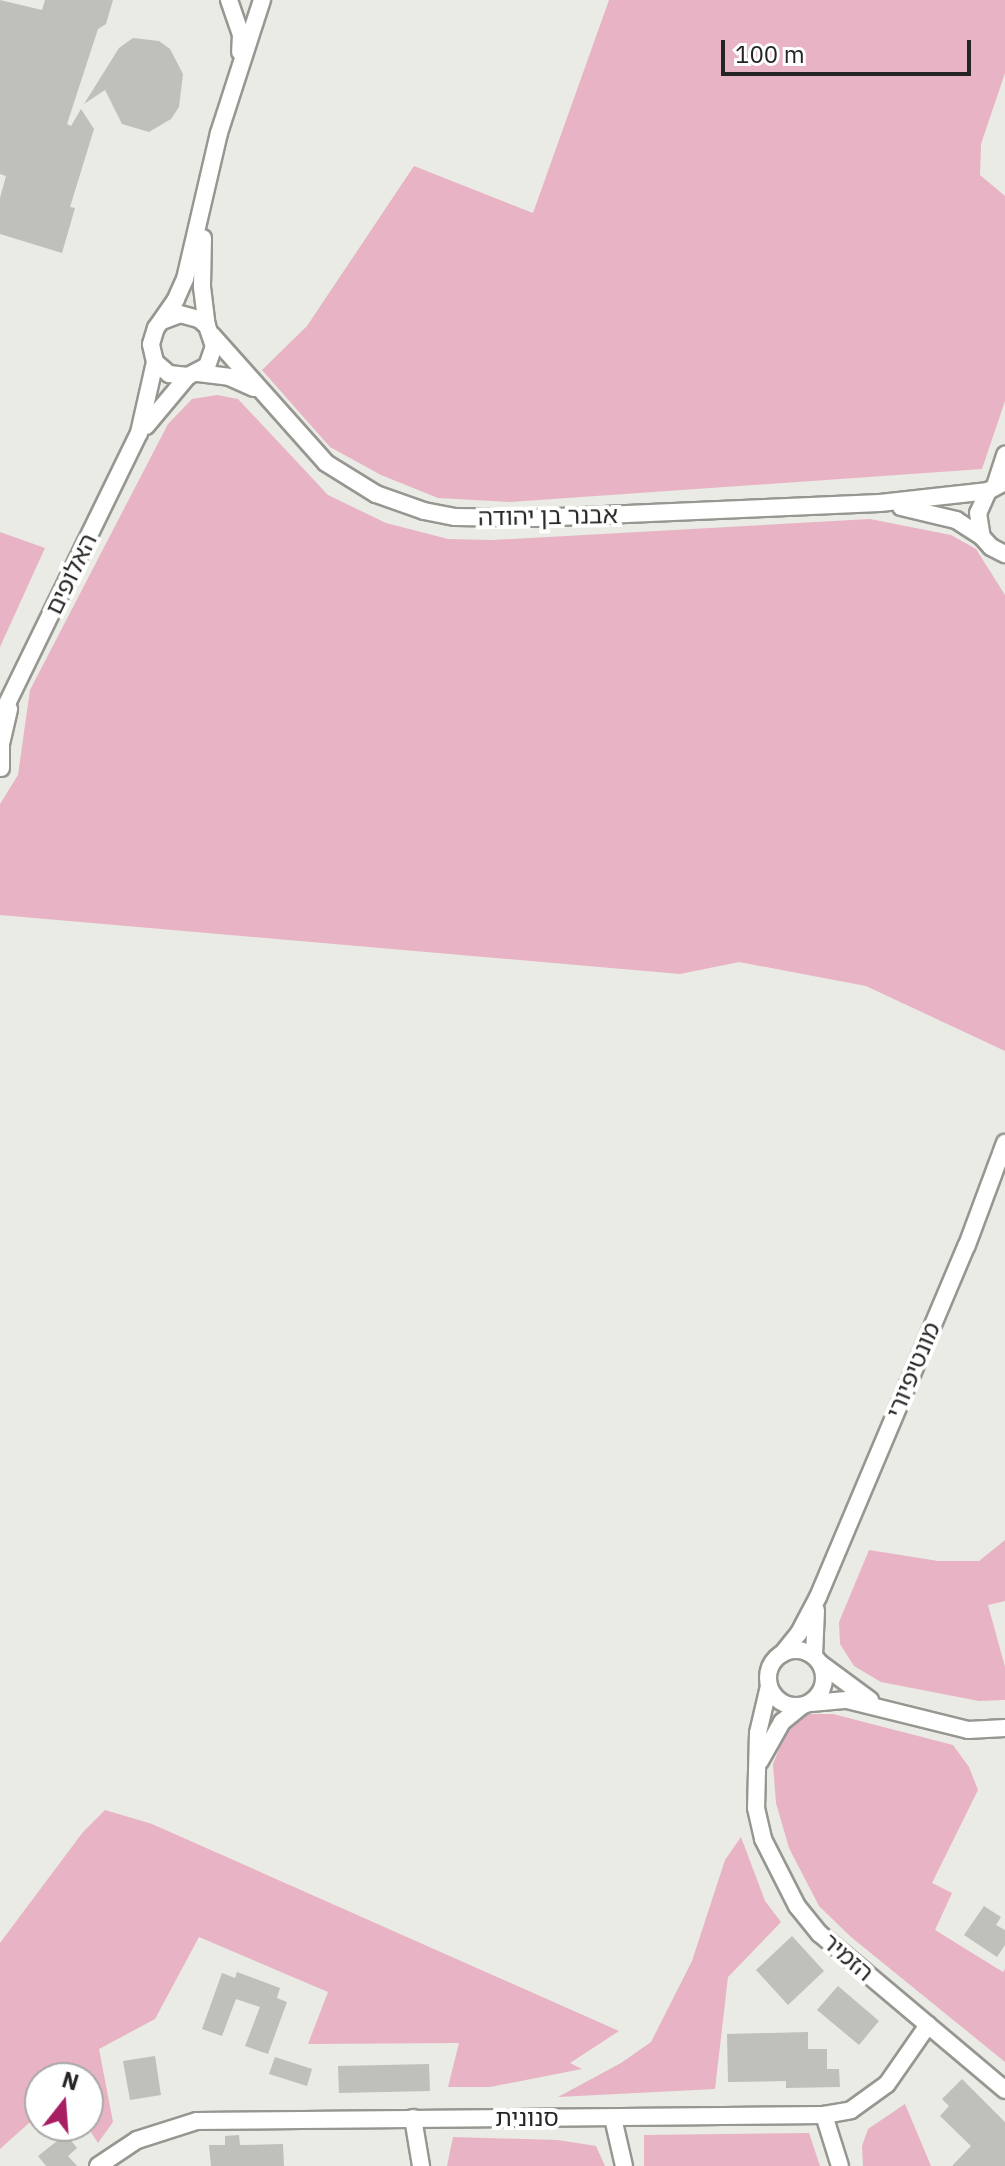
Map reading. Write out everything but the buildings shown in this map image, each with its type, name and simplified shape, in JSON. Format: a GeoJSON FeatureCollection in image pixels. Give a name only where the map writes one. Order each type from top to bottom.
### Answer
{"type":"FeatureCollection","features":[{"type":"Feature","properties":{"kind":"street"},"geometry":{"type":"LineString","coordinates":[[229,0],[241,35],[240,62]]}},
{"type":"Feature","properties":{"kind":"street"},"geometry":{"type":"LineString","coordinates":[[206,188],[202,287],[212,356],[193,374],[169,374],[155,362],[151,344],[185,279],[206,188],[240,62],[262,0]]}},
{"type":"Feature","properties":{"kind":"street"},"geometry":{"type":"LineString","coordinates":[[162,321],[180,314],[199,319],[209,331]]}},
{"type":"Feature","properties":{"kind":"street","name":"אבנר בן יהודה"},"geometry":{"type":"LineString","coordinates":[[209,331],[304,442],[348,479],[398,504],[439,514],[535,518],[880,503],[996,486]]}},
{"type":"Feature","properties":{"kind":"street","name":"האלופים"},"geometry":{"type":"LineString","coordinates":[[0,718],[132,448],[147,405],[155,362]]}},
{"type":"Feature","properties":{"kind":"street","name":"אבנר בן יהודה"},"geometry":{"type":"LineString","coordinates":[[193,374],[229,377],[260,391]]}},
{"type":"Feature","properties":{"kind":"street","name":"האלופים"},"geometry":{"type":"LineString","coordinates":[[132,448],[156,412],[193,374]]}},
{"type":"Feature","properties":{"kind":"street"},"geometry":{"type":"LineString","coordinates":[[1005,455],[996,486],[978,513],[1005,565]]}},
{"type":"Feature","properties":{"kind":"street","name":"אבנר בן יהודה"},"geometry":{"type":"LineString","coordinates":[[880,503],[956,520],[993,546]]}},
{"type":"Feature","properties":{"kind":"street","name":"האלופים"},"geometry":{"type":"LineString","coordinates":[[0,786],[1,744],[10,700]]}},
{"type":"Feature","properties":{"kind":"street","name":"מונטיפיורי"},"geometry":{"type":"LineString","coordinates":[[782,1654],[799,1633],[818,1597],[967,1245],[1005,1143]]}},
{"type":"Feature","properties":{"kind":"street","name":"מונטיפיורי"},"geometry":{"type":"LineString","coordinates":[[818,1597],[818,1660]]}},
{"type":"Feature","properties":{"kind":"street"},"geometry":{"type":"LineString","coordinates":[[900,1714],[843,1684],[818,1660],[798,1650],[782,1654],[770,1668],[769,1686],[785,1704],[847,1700],[900,1714],[968,1730],[1005,1728]]}},
{"type":"Feature","properties":{"kind":"street"},"geometry":{"type":"LineString","coordinates":[[806,1704],[824,1681],[818,1660]]}},
{"type":"Feature","properties":{"kind":"street","name":"הזמיר"},"geometry":{"type":"LineString","coordinates":[[769,1686],[758,1733],[755,1781],[763,1839],[797,1906],[820,1934],[1005,2090]]}},
{"type":"Feature","properties":{"kind":"street","name":"הזמיר"},"geometry":{"type":"LineString","coordinates":[[755,1781],[768,1742],[782,1722],[806,1704]]}},
{"type":"Feature","properties":{"kind":"street","name":"סנונית"},"geometry":{"type":"LineString","coordinates":[[98,2166],[137,2140],[197,2121],[824,2115],[851,2110],[887,2084],[928,2025]]}},
{"type":"Feature","properties":{"kind":"street"},"geometry":{"type":"LineString","coordinates":[[824,2115],[840,2166]]}},
{"type":"Feature","properties":{"kind":"street"},"geometry":{"type":"LineString","coordinates":[[413,2118],[421,2166]]}},
{"type":"Feature","properties":{"kind":"street"},"geometry":{"type":"LineString","coordinates":[[613,2118],[624,2166]]}},
{"type":"Feature","properties":{"kind":"shaded area"},"geometry":{"type":"Polygon","coordinates":[[[609,0],[1005,0],[1005,73],[981,144],[980,175],[1005,196],[1005,401],[982,469],[510,502],[438,498],[381,475],[330,447],[262,370],[307,326],[414,166],[533,213],[609,0]]]}},
{"type":"Feature","properties":{"kind":"shaded area"},"geometry":{"type":"Polygon","coordinates":[[[217,395],[238,399],[328,495],[386,523],[448,539],[493,540],[870,519],[951,535],[976,549],[1005,595],[1005,1051],[866,986],[739,962],[680,974],[0,915],[0,804],[18,775],[30,690],[168,424],[192,399],[217,395]]]}},
{"type":"Feature","properties":{"kind":"shaded area"},"geometry":{"type":"Polygon","coordinates":[[[0,532],[45,548],[0,647],[0,532]]]}},
{"type":"Feature","properties":{"kind":"shaded area"},"geometry":{"type":"Polygon","coordinates":[[[1005,1540],[1005,1601],[988,1605],[1005,1667],[1005,1700],[979,1701],[881,1682],[854,1666],[840,1644],[839,1622],[869,1550],[938,1561],[979,1561],[1005,1540]]]}},
{"type":"Feature","properties":{"kind":"shaded area"},"geometry":{"type":"Polygon","coordinates":[[[809,1714],[833,1714],[953,1745],[969,1767],[978,1790],[932,1883],[952,1893],[935,1930],[1003,1972],[1005,1969],[1005,2062],[851,1937],[819,1906],[789,1848],[776,1803],[773,1764],[789,1725],[809,1714]]]}},
{"type":"Feature","properties":{"kind":"shaded area"},"geometry":{"type":"Polygon","coordinates":[[[105,1810],[152,1824],[619,2031],[570,2063],[582,2069],[490,2087],[448,2087],[459,2043],[308,2044],[328,1992],[199,1937],[155,2019],[99,2049],[101,2062],[24,2062],[24,2127],[0,2149],[0,1943],[83,1832],[105,1810]]]}},
{"type":"Feature","properties":{"kind":"shaded area"},"geometry":{"type":"Polygon","coordinates":[[[741,1837],[765,1901],[781,1922],[728,1977],[715,2089],[558,2097],[621,2063],[651,2042],[692,1961],[725,1860],[741,1837]]]}},
{"type":"Feature","properties":{"kind":"shaded area"},"geometry":{"type":"Polygon","coordinates":[[[104,2075],[113,2122],[104,2135],[104,2075]]]}},
{"type":"Feature","properties":{"kind":"shaded area"},"geometry":{"type":"Polygon","coordinates":[[[905,2104],[931,2166],[863,2166],[862,2146],[868,2129],[905,2104]]]}},
{"type":"Feature","properties":{"kind":"shaded area"},"geometry":{"type":"Polygon","coordinates":[[[809,2133],[820,2166],[644,2166],[644,2135],[809,2133]]]}},
{"type":"Feature","properties":{"kind":"shaded area"},"geometry":{"type":"Polygon","coordinates":[[[453,2137],[558,2140],[596,2146],[605,2166],[447,2166],[453,2137]]]}}]}
